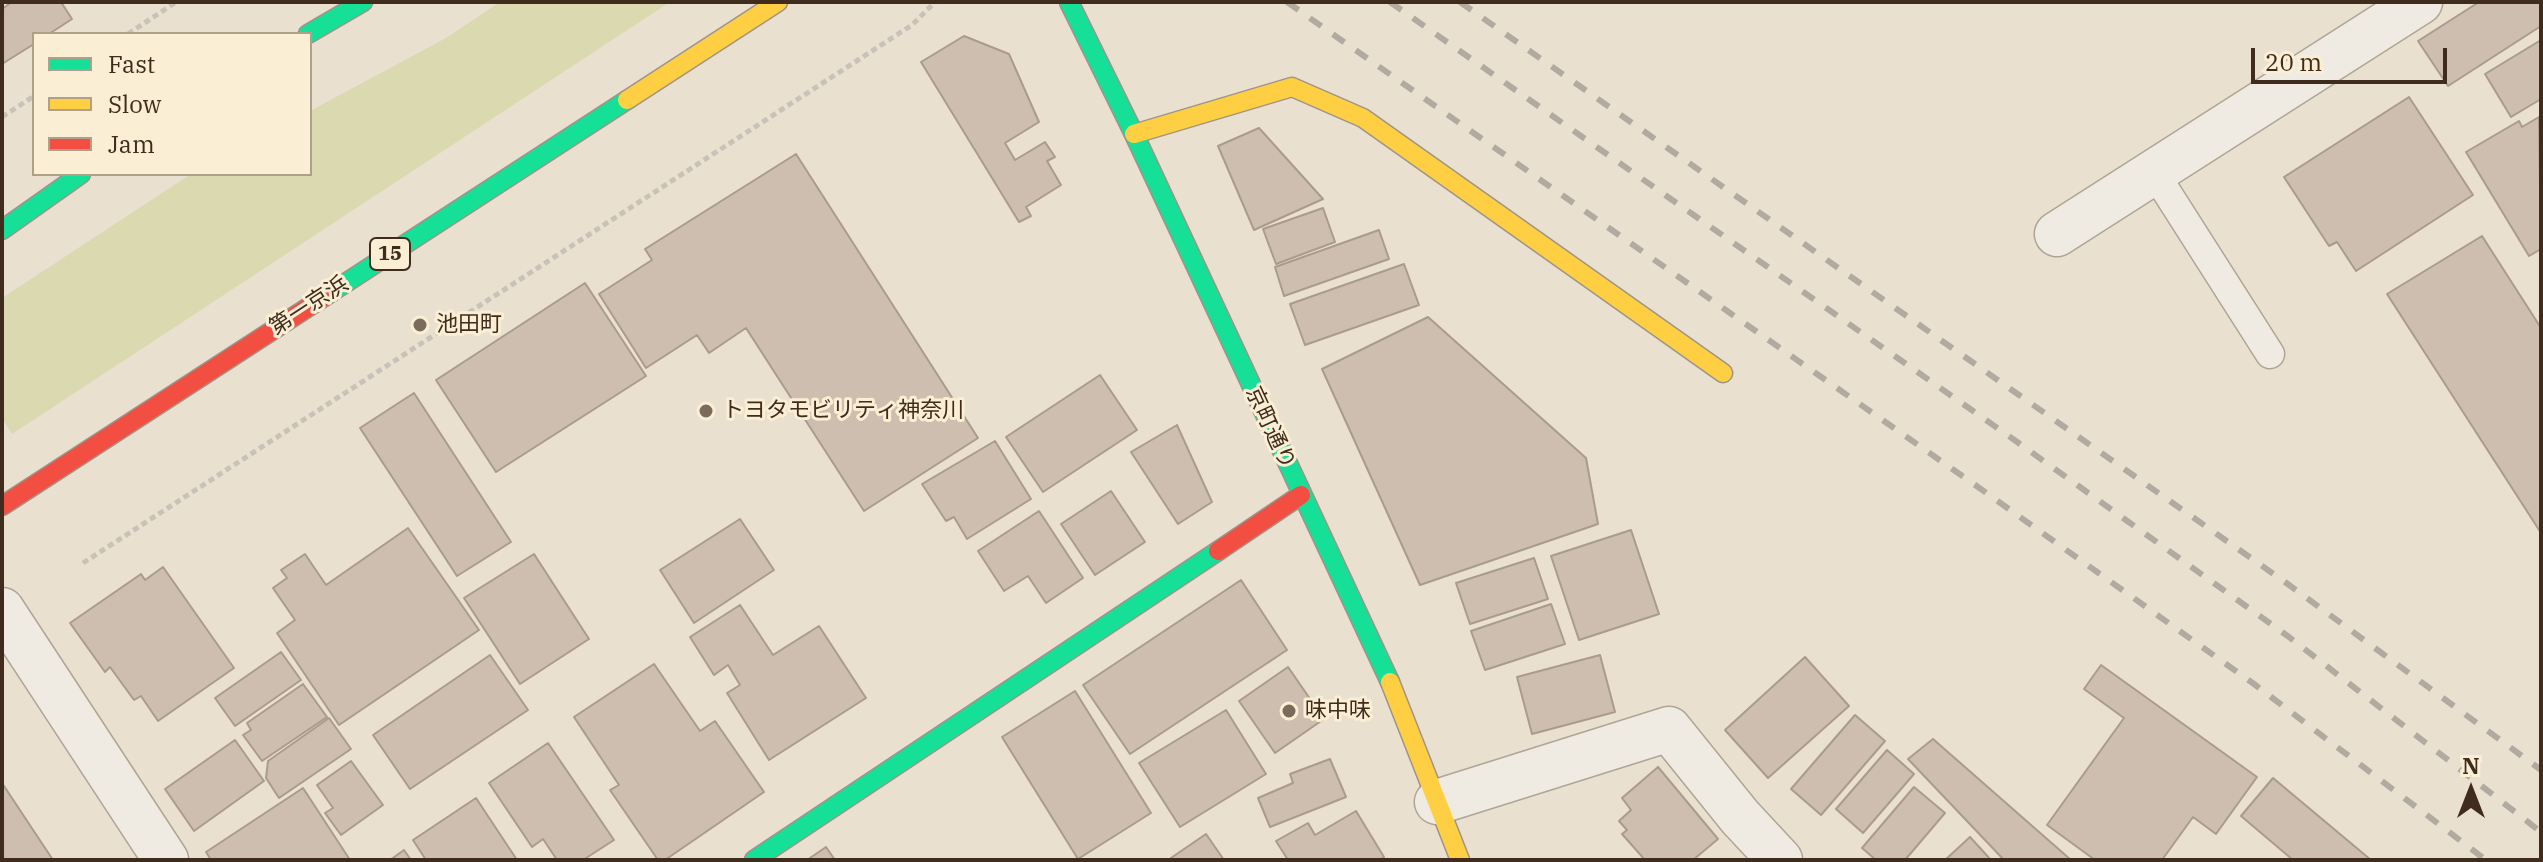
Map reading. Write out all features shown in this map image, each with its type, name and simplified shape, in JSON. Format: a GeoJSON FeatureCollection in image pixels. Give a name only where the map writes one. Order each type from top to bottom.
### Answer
{"type":"FeatureCollection","features":[{"type":"Feature","properties":{"kind":"main road"},"geometry":{"type":"LineString","coordinates":[[311,32],[363,2]]}},
{"type":"Feature","properties":{"kind":"main road","name":"第一京浜"},"geometry":{"type":"LineString","coordinates":[[2,506],[778,2]]}},
{"type":"Feature","properties":{"kind":"main road","name":"京町通り"},"geometry":{"type":"LineString","coordinates":[[1069,2],[1384,667],[1460,860]]}},
{"type":"Feature","properties":{"kind":"main road"},"geometry":{"type":"LineString","coordinates":[[1134,134],[1292,87],[1363,118],[1723,373]]}},
{"type":"Feature","properties":{"kind":"main road"},"geometry":{"type":"LineString","coordinates":[[2,230],[78,176]]}},
{"type":"Feature","properties":{"kind":"main road"},"geometry":{"type":"LineString","coordinates":[[754,860],[1301,495]]}},
{"type":"Feature","properties":{"kind":"street"},"geometry":{"type":"LineString","coordinates":[[2057,234],[2420,2]]}},
{"type":"Feature","properties":{"kind":"street"},"geometry":{"type":"LineString","coordinates":[[2,610],[166,860]]}},
{"type":"Feature","properties":{"kind":"street"},"geometry":{"type":"LineString","coordinates":[[1437,802],[1669,729],[1740,817],[1780,860]]}},
{"type":"Feature","properties":{"kind":"lane"},"geometry":{"type":"LineString","coordinates":[[2154,172],[2270,354]]}},
{"type":"Feature","properties":{"kind":"path"},"geometry":{"type":"LineString","coordinates":[[131,32],[176,2]]}},
{"type":"Feature","properties":{"kind":"path"},"geometry":{"type":"LineString","coordinates":[[83,563],[912,25],[935,2]]}},
{"type":"Feature","properties":{"kind":"path"},"geometry":{"type":"LineString","coordinates":[[2,117],[32,97]]}},
{"type":"Feature","properties":{"kind":"shaded area"},"geometry":{"type":"Polygon","coordinates":[[[500,2],[670,2],[12,434],[2,418],[2,298],[188,176],[312,176],[312,110],[446,38],[500,2]]]}},
{"type":"Feature","properties":{"kind":"building"},"geometry":{"type":"Polygon","coordinates":[[[12,2],[61,2],[72,19],[52,32],[32,32],[32,45],[2,64],[2,9],[12,2]]]}},
{"type":"Feature","properties":{"kind":"building"},"geometry":{"type":"Polygon","coordinates":[[[2479,2],[2541,2],[2541,26],[2448,86],[2418,41],[2479,2]]]}},
{"type":"Feature","properties":{"kind":"building"},"geometry":{"type":"Polygon","coordinates":[[[964,36],[1009,54],[1039,122],[1005,143],[1015,160],[1045,142],[1055,157],[1047,161],[1061,185],[1026,207],[1031,216],[1019,222],[921,62],[964,36]]]}},
{"type":"Feature","properties":{"kind":"building"},"geometry":{"type":"Polygon","coordinates":[[[2541,40],[2541,99],[2511,117],[2485,74],[2541,40]]]}},
{"type":"Feature","properties":{"kind":"building"},"geometry":{"type":"Polygon","coordinates":[[[2409,97],[2473,195],[2356,271],[2337,242],[2329,246],[2284,177],[2409,97]]]}},
{"type":"Feature","properties":{"kind":"building"},"geometry":{"type":"Polygon","coordinates":[[[2539,117],[2541,249],[2529,256],[2466,152],[2519,121],[2522,127],[2539,117]]]}},
{"type":"Feature","properties":{"kind":"building"},"geometry":{"type":"Polygon","coordinates":[[[1259,128],[1323,199],[1254,230],[1218,146],[1259,128]]]}},
{"type":"Feature","properties":{"kind":"building"},"geometry":{"type":"Polygon","coordinates":[[[796,154],[978,438],[864,511],[746,328],[709,353],[697,335],[646,368],[599,294],[652,260],[645,249],[796,154]]]}},
{"type":"Feature","properties":{"kind":"building"},"geometry":{"type":"Polygon","coordinates":[[[1323,208],[1335,242],[1276,264],[1263,229],[1323,208]]]}},
{"type":"Feature","properties":{"kind":"building"},"geometry":{"type":"Polygon","coordinates":[[[1379,230],[1389,259],[1284,296],[1275,267],[1379,230]]]}},
{"type":"Feature","properties":{"kind":"building"},"geometry":{"type":"Polygon","coordinates":[[[2482,236],[2541,328],[2541,533],[2387,294],[2482,236]]]}},
{"type":"Feature","properties":{"kind":"building"},"geometry":{"type":"Polygon","coordinates":[[[1404,264],[1419,305],[1305,345],[1290,304],[1404,264]]]}},
{"type":"Feature","properties":{"kind":"building"},"geometry":{"type":"Polygon","coordinates":[[[585,283],[646,376],[496,472],[436,380],[585,283]]]}},
{"type":"Feature","properties":{"kind":"building"},"geometry":{"type":"Polygon","coordinates":[[[1428,317],[1586,458],[1598,524],[1420,585],[1322,369],[1428,317]]]}},
{"type":"Feature","properties":{"kind":"building"},"geometry":{"type":"Polygon","coordinates":[[[1100,375],[1137,430],[1043,492],[1006,437],[1100,375]]]}},
{"type":"Feature","properties":{"kind":"building"},"geometry":{"type":"Polygon","coordinates":[[[414,393],[511,542],[457,576],[360,428],[414,393]]]}},
{"type":"Feature","properties":{"kind":"building"},"geometry":{"type":"Polygon","coordinates":[[[1177,425],[1212,502],[1178,524],[1131,452],[1177,425]]]}},
{"type":"Feature","properties":{"kind":"building"},"geometry":{"type":"Polygon","coordinates":[[[995,441],[1031,499],[967,539],[954,517],[946,521],[922,484],[995,441]]]}},
{"type":"Feature","properties":{"kind":"building"},"geometry":{"type":"Polygon","coordinates":[[[1111,491],[1145,542],[1095,575],[1061,524],[1111,491]]]}},
{"type":"Feature","properties":{"kind":"building"},"geometry":{"type":"Polygon","coordinates":[[[1039,511],[1083,578],[1046,603],[1028,576],[1004,591],[978,551],[1039,511]]]}},
{"type":"Feature","properties":{"kind":"building"},"geometry":{"type":"Polygon","coordinates":[[[740,519],[774,570],[694,623],[660,570],[740,519]]]}},
{"type":"Feature","properties":{"kind":"building"},"geometry":{"type":"Polygon","coordinates":[[[408,528],[479,630],[339,725],[277,633],[295,620],[273,588],[287,578],[281,570],[305,554],[326,585],[408,528]]]}},
{"type":"Feature","properties":{"kind":"building"},"geometry":{"type":"Polygon","coordinates":[[[1631,530],[1659,614],[1579,640],[1551,556],[1631,530]]]}},
{"type":"Feature","properties":{"kind":"building"},"geometry":{"type":"Polygon","coordinates":[[[534,554],[589,639],[520,684],[464,598],[534,554]]]}},
{"type":"Feature","properties":{"kind":"building"},"geometry":{"type":"Polygon","coordinates":[[[1534,558],[1548,599],[1470,624],[1456,583],[1534,558]]]}},
{"type":"Feature","properties":{"kind":"building"},"geometry":{"type":"Polygon","coordinates":[[[163,567],[234,668],[158,721],[141,696],[134,700],[110,667],[105,672],[70,623],[141,574],[145,580],[163,567]]]}},
{"type":"Feature","properties":{"kind":"building"},"geometry":{"type":"Polygon","coordinates":[[[1241,580],[1287,650],[1130,754],[1083,685],[1241,580]]]}},
{"type":"Feature","properties":{"kind":"building"},"geometry":{"type":"Polygon","coordinates":[[[1551,604],[1565,644],[1485,670],[1471,631],[1551,604]]]}},
{"type":"Feature","properties":{"kind":"building"},"geometry":{"type":"Polygon","coordinates":[[[740,605],[773,655],[819,626],[866,698],[769,760],[727,693],[740,685],[728,665],[714,675],[690,637],[740,605]]]}},
{"type":"Feature","properties":{"kind":"building"},"geometry":{"type":"Polygon","coordinates":[[[281,652],[301,680],[235,726],[215,698],[281,652]]]}},
{"type":"Feature","properties":{"kind":"building"},"geometry":{"type":"Polygon","coordinates":[[[490,655],[528,710],[410,789],[373,735],[490,655]]]}},
{"type":"Feature","properties":{"kind":"building"},"geometry":{"type":"Polygon","coordinates":[[[1600,655],[1615,712],[1532,734],[1517,677],[1600,655]]]}},
{"type":"Feature","properties":{"kind":"building"},"geometry":{"type":"Polygon","coordinates":[[[1805,657],[1849,706],[1768,778],[1725,730],[1805,657]]]}},
{"type":"Feature","properties":{"kind":"building"},"geometry":{"type":"Polygon","coordinates":[[[654,664],[700,731],[715,721],[764,792],[665,860],[658,860],[610,790],[619,785],[574,717],[654,664]]]}},
{"type":"Feature","properties":{"kind":"building"},"geometry":{"type":"Polygon","coordinates":[[[2101,665],[2257,777],[2216,834],[2193,817],[2162,860],[2095,860],[2047,825],[2124,718],[2084,689],[2101,665]]]}},
{"type":"Feature","properties":{"kind":"building"},"geometry":{"type":"Polygon","coordinates":[[[1288,667],[1324,719],[1275,753],[1239,701],[1288,667]]]}},
{"type":"Feature","properties":{"kind":"building"},"geometry":{"type":"Polygon","coordinates":[[[303,684],[327,717],[262,761],[243,735],[251,730],[247,723],[303,684]]]}},
{"type":"Feature","properties":{"kind":"building"},"geometry":{"type":"Polygon","coordinates":[[[1075,691],[1151,813],[1078,859],[1002,737],[1075,691]]]}},
{"type":"Feature","properties":{"kind":"building"},"geometry":{"type":"Polygon","coordinates":[[[1226,710],[1266,774],[1180,827],[1139,763],[1226,710]]]}},
{"type":"Feature","properties":{"kind":"building"},"geometry":{"type":"Polygon","coordinates":[[[1855,715],[1885,741],[1821,815],[1791,789],[1855,715]]]}},
{"type":"Feature","properties":{"kind":"building"},"geometry":{"type":"Polygon","coordinates":[[[329,718],[351,749],[279,798],[266,778],[268,761],[329,718]]]}},
{"type":"Feature","properties":{"kind":"building"},"geometry":{"type":"Polygon","coordinates":[[[1933,739],[2071,860],[2004,860],[1908,759],[1933,739]]]}},
{"type":"Feature","properties":{"kind":"building"},"geometry":{"type":"Polygon","coordinates":[[[235,740],[264,781],[194,831],[165,789],[235,740]]]}},
{"type":"Feature","properties":{"kind":"building"},"geometry":{"type":"Polygon","coordinates":[[[548,743],[614,840],[583,860],[557,860],[543,839],[532,847],[489,783],[548,743]]]}},
{"type":"Feature","properties":{"kind":"building"},"geometry":{"type":"Polygon","coordinates":[[[1887,750],[1914,774],[1863,833],[1836,809],[1887,750]]]}},
{"type":"Feature","properties":{"kind":"building"},"geometry":{"type":"Polygon","coordinates":[[[1330,759],[1346,797],[1270,827],[1258,798],[1293,783],[1290,774],[1330,759]]]}},
{"type":"Feature","properties":{"kind":"building"},"geometry":{"type":"Polygon","coordinates":[[[351,761],[383,805],[341,835],[325,813],[333,808],[317,785],[351,761]]]}},
{"type":"Feature","properties":{"kind":"building"},"geometry":{"type":"Polygon","coordinates":[[[1658,767],[1718,839],[1693,860],[1645,860],[1622,834],[1627,830],[1619,821],[1631,810],[1622,798],[1658,767]]]}},
{"type":"Feature","properties":{"kind":"building"},"geometry":{"type":"Polygon","coordinates":[[[2273,778],[2371,860],[2293,860],[2241,816],[2273,778]]]}},
{"type":"Feature","properties":{"kind":"building"},"geometry":{"type":"Polygon","coordinates":[[[2,783],[53,860],[2,860],[2,783]]]}},
{"type":"Feature","properties":{"kind":"building"},"geometry":{"type":"Polygon","coordinates":[[[1914,787],[1945,813],[1905,860],[1876,860],[1862,848],[1914,787]]]}},
{"type":"Feature","properties":{"kind":"building"},"geometry":{"type":"Polygon","coordinates":[[[303,788],[350,860],[211,860],[206,852],[303,788]]]}},
{"type":"Feature","properties":{"kind":"building"},"geometry":{"type":"Polygon","coordinates":[[[476,798],[517,860],[426,860],[413,840],[476,798]]]}},
{"type":"Feature","properties":{"kind":"building"},"geometry":{"type":"Polygon","coordinates":[[[1356,811],[1384,857],[1379,860],[1288,860],[1276,841],[1308,823],[1315,835],[1356,811]]]}},
{"type":"Feature","properties":{"kind":"building"},"geometry":{"type":"Polygon","coordinates":[[[1206,834],[1224,860],[1168,860],[1206,834]]]}},
{"type":"Feature","properties":{"kind":"building"},"geometry":{"type":"Polygon","coordinates":[[[1970,837],[1991,860],[1945,860],[1970,837]]]}},
{"type":"Feature","properties":{"kind":"building"},"geometry":{"type":"Polygon","coordinates":[[[826,847],[835,860],[807,860],[826,847]]]}},
{"type":"Feature","properties":{"kind":"building"},"geometry":{"type":"Polygon","coordinates":[[[404,850],[411,860],[390,860],[404,850]]]}},
{"type":"Feature","properties":{"kind":"railway"},"geometry":{"type":"LineString","coordinates":[[1287,2],[2254,684],[2486,860]]}},
{"type":"Feature","properties":{"kind":"railway"},"geometry":{"type":"LineString","coordinates":[[1390,2],[2013,439],[2289,637],[2541,832]]}},
{"type":"Feature","properties":{"kind":"railway"},"geometry":{"type":"LineString","coordinates":[[1460,2],[2285,582],[2541,770]]}},
{"type":"Feature","properties":{"kind":"traffic: fast"},"geometry":{"type":"LineString","coordinates":[[311,32],[363,2]]}},
{"type":"Feature","properties":{"kind":"traffic: fast"},"geometry":{"type":"LineString","coordinates":[[1069,2],[1134,134],[1390,682]]}},
{"type":"Feature","properties":{"kind":"traffic: fast"},"geometry":{"type":"LineString","coordinates":[[324,297],[627,100]]}},
{"type":"Feature","properties":{"kind":"traffic: fast"},"geometry":{"type":"LineString","coordinates":[[2,230],[78,176]]}},
{"type":"Feature","properties":{"kind":"traffic: fast"},"geometry":{"type":"LineString","coordinates":[[754,860],[1218,551]]}},
{"type":"Feature","properties":{"kind":"traffic: slow"},"geometry":{"type":"LineString","coordinates":[[627,100],[778,2]]}},
{"type":"Feature","properties":{"kind":"traffic: slow"},"geometry":{"type":"LineString","coordinates":[[1134,134],[1292,87],[1363,118],[1723,373]]}},
{"type":"Feature","properties":{"kind":"traffic: slow"},"geometry":{"type":"LineString","coordinates":[[1390,682],[1460,860]]}},
{"type":"Feature","properties":{"kind":"traffic: jam"},"geometry":{"type":"LineString","coordinates":[[2,506],[324,297]]}},
{"type":"Feature","properties":{"kind":"traffic: jam"},"geometry":{"type":"LineString","coordinates":[[1218,551],[1301,495]]}},
{"type":"Feature","properties":{"kind":"place","name":"池田町"},"geometry":{"type":"Point","coordinates":[420,325]}},
{"type":"Feature","properties":{"kind":"place","name":"トヨタモビリティ神奈川"},"geometry":{"type":"Point","coordinates":[706,411]}},
{"type":"Feature","properties":{"kind":"place","name":"味中味"},"geometry":{"type":"Point","coordinates":[1289,711]}}]}
